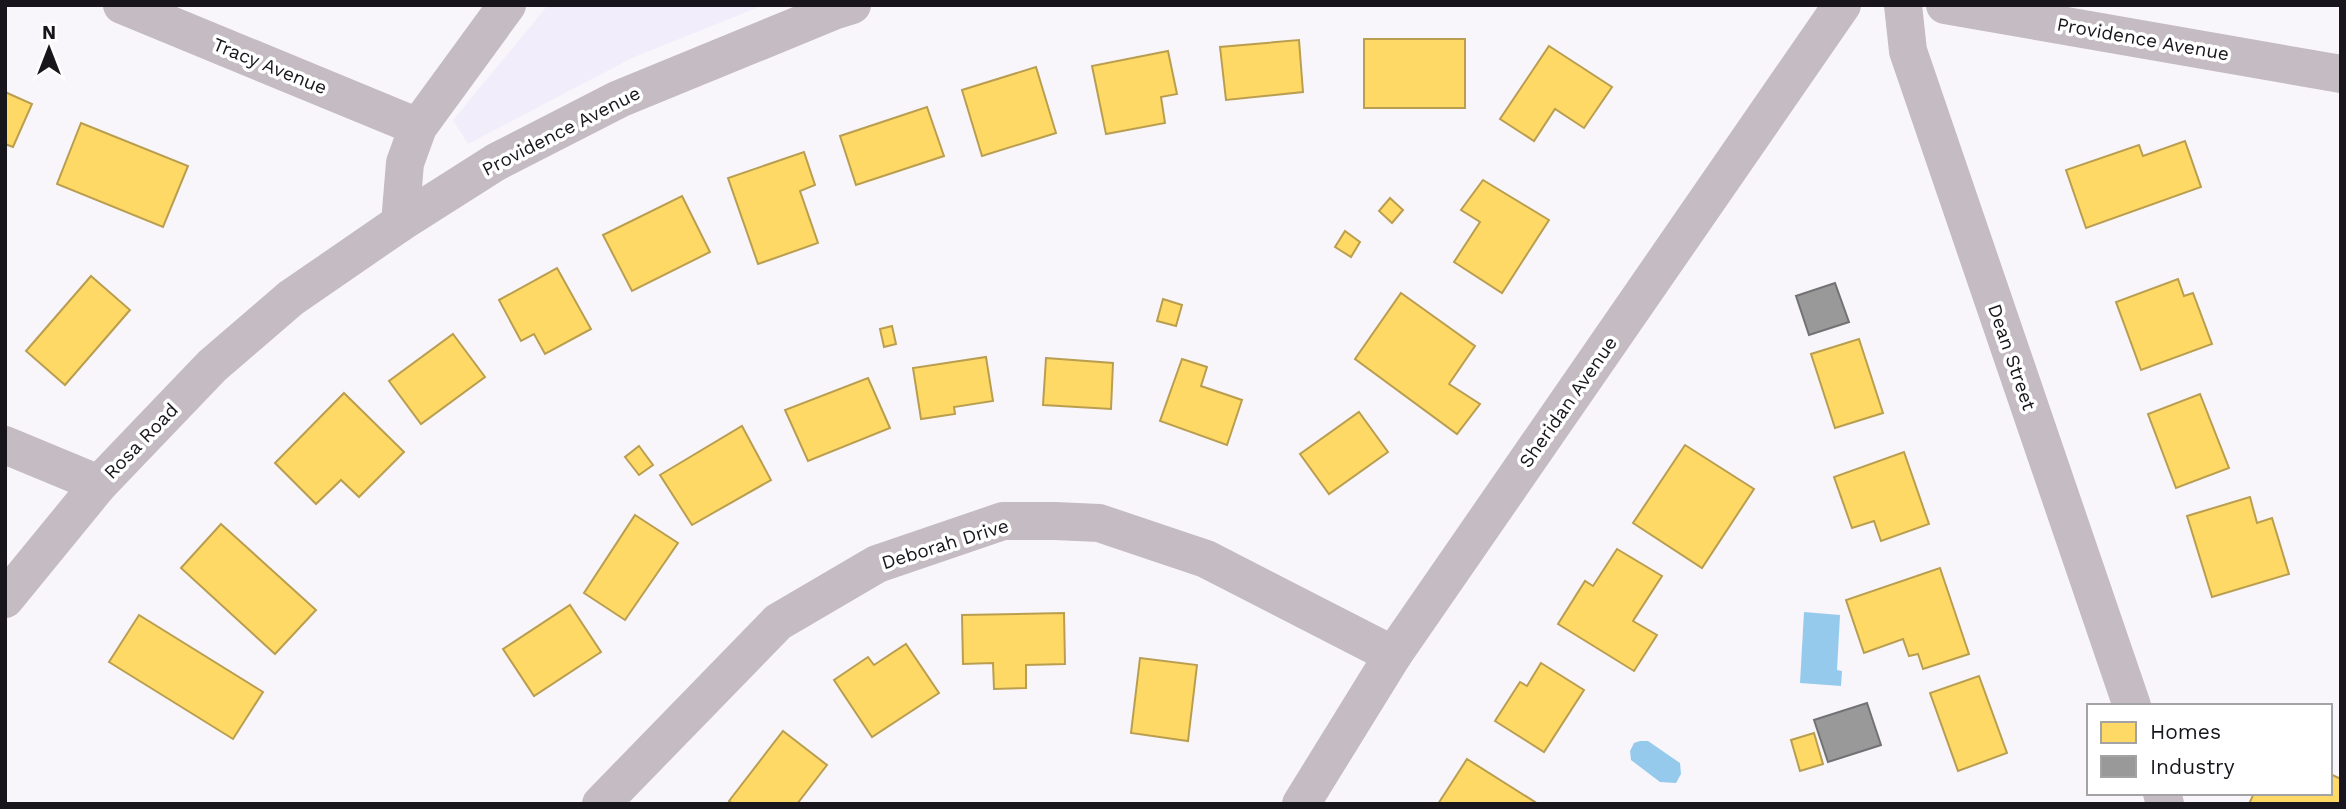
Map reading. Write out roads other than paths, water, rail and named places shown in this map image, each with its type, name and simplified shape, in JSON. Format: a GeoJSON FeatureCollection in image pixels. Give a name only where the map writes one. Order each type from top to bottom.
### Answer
{"type":"FeatureCollection","features":[{"type":"Feature","properties":{"kind":"street","name":"Tracy Avenue"},"geometry":{"type":"LineString","coordinates":[[122,5],[418,127]]}},
{"type":"Feature","properties":{"kind":"street"},"geometry":{"type":"LineString","coordinates":[[400,223],[405,163],[418,127],[507,5]]}},
{"type":"Feature","properties":{"kind":"street","name":"Providence Avenue"},"geometry":{"type":"LineString","coordinates":[[291,298],[400,223],[496,162],[602,107],[777,33],[852,5]]}},
{"type":"Feature","properties":{"kind":"street","name":"Sheridan Avenue"},"geometry":{"type":"LineString","coordinates":[[1301,804],[1393,655],[1843,5]]}},
{"type":"Feature","properties":{"kind":"street","name":"Dean Street"},"geometry":{"type":"LineString","coordinates":[[1903,5],[1908,51],[2131,704]]}},
{"type":"Feature","properties":{"kind":"street","name":"Providence Avenue"},"geometry":{"type":"LineString","coordinates":[[1945,5],[2341,74]]}},
{"type":"Feature","properties":{"kind":"street","name":"Rosa Road"},"geometry":{"type":"LineString","coordinates":[[5,598],[99,484],[212,366],[291,298]]}},
{"type":"Feature","properties":{"kind":"street"},"geometry":{"type":"LineString","coordinates":[[5,445],[99,484]]}},
{"type":"Feature","properties":{"kind":"street","name":"Deborah Drive"},"geometry":{"type":"LineString","coordinates":[[601,804],[778,622],[877,564],[1003,522],[1099,523],[1206,559],[1393,655]]}},
{"type":"Feature","properties":{"kind":"water"},"geometry":{"type":"Polygon","coordinates":[[[1804,612],[1840,615],[1837,670],[1842,671],[1841,686],[1800,683],[1804,612]]]}},
{"type":"Feature","properties":{"kind":"water"},"geometry":{"type":"Polygon","coordinates":[[[1648,741],[1680,763],[1681,774],[1676,783],[1660,782],[1631,760],[1630,751],[1634,743],[1648,741]]]}}]}
